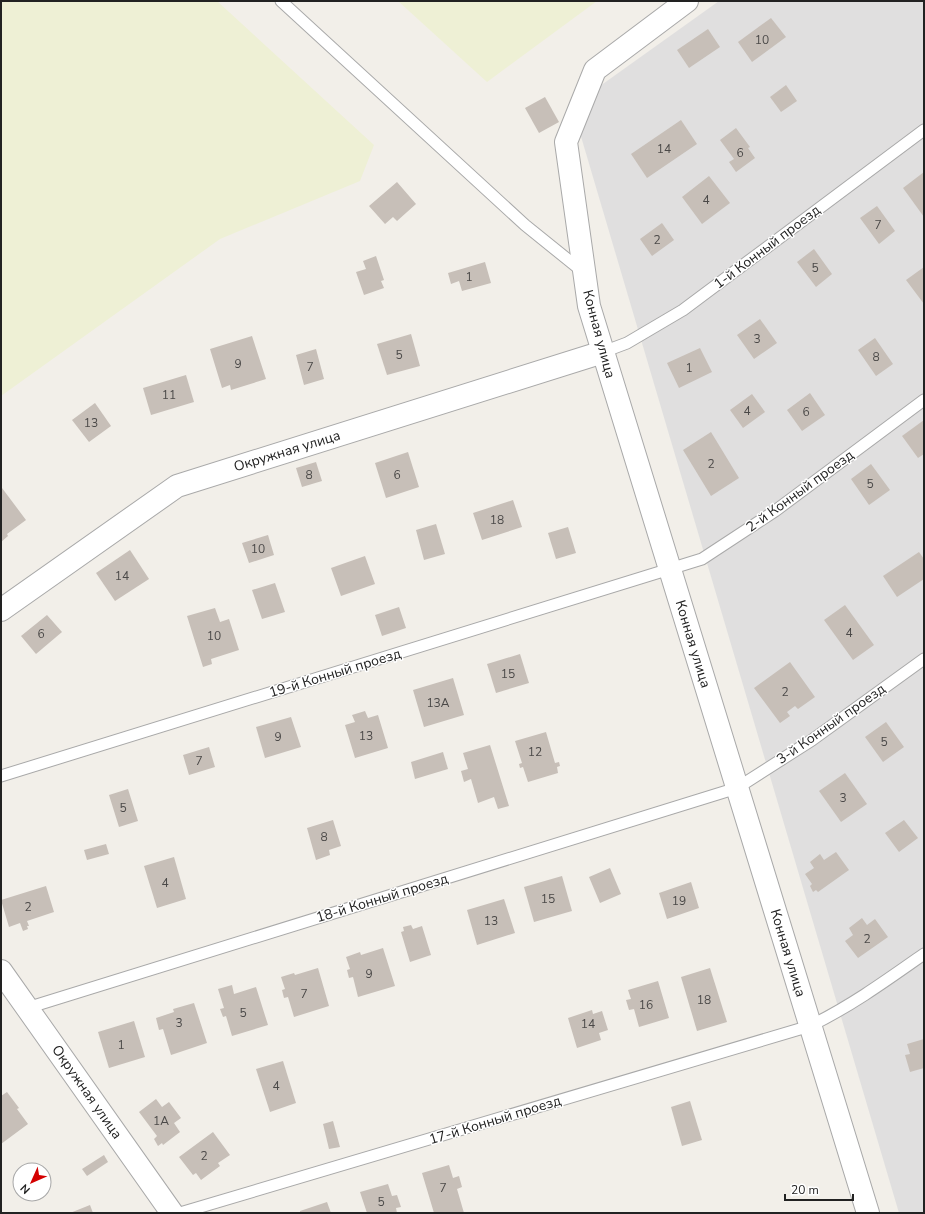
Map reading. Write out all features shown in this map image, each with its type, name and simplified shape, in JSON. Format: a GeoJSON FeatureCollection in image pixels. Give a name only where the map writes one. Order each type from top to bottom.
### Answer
{"type":"FeatureCollection","features":[{"type":"Feature","properties":{"kind":"street","name":"Конная улица"},"geometry":{"type":"LineString","coordinates":[[687,1],[595,70],[566,142],[584,273],[589,306],[868,1213]]}},
{"type":"Feature","properties":{"kind":"street","name":"Окружная улица"},"geometry":{"type":"LineString","coordinates":[[1,610],[177,486],[603,352]]}},
{"type":"Feature","properties":{"kind":"street","name":"Окружная улица"},"geometry":{"type":"LineString","coordinates":[[1,971],[172,1213]]}},
{"type":"Feature","properties":{"kind":"lane"},"geometry":{"type":"LineString","coordinates":[[281,1],[525,225],[584,273]]}},
{"type":"Feature","properties":{"kind":"lane","name":"1-й Конный проезд"},"geometry":{"type":"LineString","coordinates":[[603,352],[627,343],[682,310],[924,130]]}},
{"type":"Feature","properties":{"kind":"lane","name":"2-й Конный проезд"},"geometry":{"type":"LineString","coordinates":[[670,569],[702,559],[775,511],[924,400]]}},
{"type":"Feature","properties":{"kind":"lane","name":"19-й Конный проезд"},"geometry":{"type":"LineString","coordinates":[[1,776],[670,569]]}},
{"type":"Feature","properties":{"kind":"lane","name":"3-й Конный проезд"},"geometry":{"type":"LineString","coordinates":[[737,788],[812,740],[924,659]]}},
{"type":"Feature","properties":{"kind":"lane","name":"18-й Конный проезд"},"geometry":{"type":"LineString","coordinates":[[28,1008],[737,788]]}},
{"type":"Feature","properties":{"kind":"lane","name":"17-й Конный проезд"},"geometry":{"type":"LineString","coordinates":[[180,1213],[810,1026],[831,1016],[924,954]]}},
{"type":"Feature","properties":{"kind":"shaded area"},"geometry":{"type":"Polygon","coordinates":[[[719,1],[924,1],[924,1213],[899,1213],[572,106],[719,1]]]}},
{"type":"Feature","properties":{"kind":"green space"},"geometry":{"type":"Polygon","coordinates":[[[1,1],[217,1],[374,145],[360,181],[220,239],[1,396],[1,1]]]}},
{"type":"Feature","properties":{"kind":"green space"},"geometry":{"type":"Polygon","coordinates":[[[398,1],[597,1],[487,82],[398,1]]]}},
{"type":"Feature","properties":{"kind":"building"},"geometry":{"type":"Polygon","coordinates":[[[771,18],[786,37],[752,62],[738,42],[771,18]]]}},
{"type":"Feature","properties":{"kind":"building"},"geometry":{"type":"Polygon","coordinates":[[[708,29],[720,47],[689,68],[677,50],[708,29]]]}},
{"type":"Feature","properties":{"kind":"building"},"geometry":{"type":"Polygon","coordinates":[[[786,85],[797,101],[781,112],[770,97],[786,85]]]}},
{"type":"Feature","properties":{"kind":"building"},"geometry":{"type":"Polygon","coordinates":[[[545,97],[559,122],[539,133],[525,108],[545,97]]]}},
{"type":"Feature","properties":{"kind":"building"},"geometry":{"type":"Polygon","coordinates":[[[681,120],[697,144],[647,178],[631,154],[681,120]]]}},
{"type":"Feature","properties":{"kind":"building"},"geometry":{"type":"Polygon","coordinates":[[[736,128],[750,147],[748,148],[755,158],[736,172],[729,162],[734,159],[720,140],[736,128]]]}},
{"type":"Feature","properties":{"kind":"building"},"geometry":{"type":"Polygon","coordinates":[[[924,172],[924,217],[903,188],[924,172]]]}},
{"type":"Feature","properties":{"kind":"building"},"geometry":{"type":"Polygon","coordinates":[[[709,176],[730,203],[702,224],[682,197],[709,176]]]}},
{"type":"Feature","properties":{"kind":"building"},"geometry":{"type":"Polygon","coordinates":[[[397,182],[416,204],[397,221],[393,217],[385,224],[369,206],[397,182]]]}},
{"type":"Feature","properties":{"kind":"building"},"geometry":{"type":"Polygon","coordinates":[[[877,206],[895,231],[879,244],[860,218],[877,206]]]}},
{"type":"Feature","properties":{"kind":"building"},"geometry":{"type":"Polygon","coordinates":[[[662,223],[674,240],[652,256],[640,239],[662,223]]]}},
{"type":"Feature","properties":{"kind":"building"},"geometry":{"type":"Polygon","coordinates":[[[814,249],[832,274],[816,287],[797,262],[814,249]]]}},
{"type":"Feature","properties":{"kind":"building"},"geometry":{"type":"Polygon","coordinates":[[[376,256],[384,280],[381,281],[384,288],[364,295],[356,272],[366,269],[363,261],[376,256]]]}},
{"type":"Feature","properties":{"kind":"building"},"geometry":{"type":"Polygon","coordinates":[[[485,262],[491,283],[462,291],[459,281],[451,284],[448,273],[485,262]]]}},
{"type":"Feature","properties":{"kind":"building"},"geometry":{"type":"Polygon","coordinates":[[[924,267],[924,304],[906,280],[924,267]]]}},
{"type":"Feature","properties":{"kind":"building"},"geometry":{"type":"Polygon","coordinates":[[[760,319],[777,343],[754,359],[737,335],[760,319]]]}},
{"type":"Feature","properties":{"kind":"building"},"geometry":{"type":"Polygon","coordinates":[[[411,334],[420,366],[387,375],[377,344],[411,334]]]}},
{"type":"Feature","properties":{"kind":"building"},"geometry":{"type":"Polygon","coordinates":[[[252,336],[266,379],[231,390],[230,385],[222,388],[210,349],[252,336]]]}},
{"type":"Feature","properties":{"kind":"building"},"geometry":{"type":"Polygon","coordinates":[[[875,338],[893,364],[876,376],[858,350],[875,338]]]}},
{"type":"Feature","properties":{"kind":"building"},"geometry":{"type":"Polygon","coordinates":[[[700,348],[712,372],[679,388],[667,363],[700,348]]]}},
{"type":"Feature","properties":{"kind":"building"},"geometry":{"type":"Polygon","coordinates":[[[316,349],[324,379],[304,385],[296,355],[316,349]]]}},
{"type":"Feature","properties":{"kind":"building"},"geometry":{"type":"Polygon","coordinates":[[[186,375],[194,402],[151,415],[143,388],[186,375]]]}},
{"type":"Feature","properties":{"kind":"building"},"geometry":{"type":"Polygon","coordinates":[[[810,393],[825,415],[802,431],[787,410],[810,393]]]}},
{"type":"Feature","properties":{"kind":"building"},"geometry":{"type":"Polygon","coordinates":[[[752,394],[765,412],[743,428],[730,410],[752,394]]]}},
{"type":"Feature","properties":{"kind":"building"},"geometry":{"type":"Polygon","coordinates":[[[95,403],[111,426],[89,442],[72,420],[95,403]]]}},
{"type":"Feature","properties":{"kind":"building"},"geometry":{"type":"Polygon","coordinates":[[[924,420],[924,454],[918,458],[902,436],[924,420]]]}},
{"type":"Feature","properties":{"kind":"building"},"geometry":{"type":"Polygon","coordinates":[[[711,432],[739,478],[711,496],[683,450],[711,432]]]}},
{"type":"Feature","properties":{"kind":"building"},"geometry":{"type":"Polygon","coordinates":[[[408,452],[419,487],[386,498],[375,463],[408,452]]]}},
{"type":"Feature","properties":{"kind":"building"},"geometry":{"type":"Polygon","coordinates":[[[316,462],[322,481],[302,487],[296,468],[316,462]]]}},
{"type":"Feature","properties":{"kind":"building"},"geometry":{"type":"Polygon","coordinates":[[[871,464],[890,490],[869,505],[851,479],[871,464]]]}},
{"type":"Feature","properties":{"kind":"building"},"geometry":{"type":"Polygon","coordinates":[[[2,488],[26,520],[7,534],[8,536],[1,542],[1,489],[2,488]]]}},
{"type":"Feature","properties":{"kind":"building"},"geometry":{"type":"Polygon","coordinates":[[[513,500],[522,527],[482,540],[473,513],[513,500]]]}},
{"type":"Feature","properties":{"kind":"building"},"geometry":{"type":"Polygon","coordinates":[[[436,524],[445,554],[424,560],[416,530],[436,524]]]}},
{"type":"Feature","properties":{"kind":"building"},"geometry":{"type":"Polygon","coordinates":[[[568,527],[576,553],[556,559],[548,533],[568,527]]]}},
{"type":"Feature","properties":{"kind":"building"},"geometry":{"type":"Polygon","coordinates":[[[268,535],[274,555],[249,563],[242,543],[268,535]]]}},
{"type":"Feature","properties":{"kind":"building"},"geometry":{"type":"Polygon","coordinates":[[[130,550],[149,579],[115,601],[96,573],[130,550]]]}},
{"type":"Feature","properties":{"kind":"building"},"geometry":{"type":"Polygon","coordinates":[[[919,552],[924,559],[924,579],[897,597],[883,576],[919,552]]]}},
{"type":"Feature","properties":{"kind":"building"},"geometry":{"type":"Polygon","coordinates":[[[365,556],[375,584],[341,596],[331,568],[365,556]]]}},
{"type":"Feature","properties":{"kind":"building"},"geometry":{"type":"Polygon","coordinates":[[[275,583],[285,612],[262,619],[252,590],[275,583]]]}},
{"type":"Feature","properties":{"kind":"building"},"geometry":{"type":"Polygon","coordinates":[[[845,605],[874,645],[853,660],[824,620],[845,605]]]}},
{"type":"Feature","properties":{"kind":"building"},"geometry":{"type":"Polygon","coordinates":[[[399,607],[406,628],[382,636],[375,615],[399,607]]]}},
{"type":"Feature","properties":{"kind":"building"},"geometry":{"type":"Polygon","coordinates":[[[215,608],[220,622],[229,619],[239,650],[211,659],[212,664],[203,667],[187,616],[215,608]]]}},
{"type":"Feature","properties":{"kind":"building"},"geometry":{"type":"Polygon","coordinates":[[[47,615],[62,632],[36,654],[21,636],[47,615]]]}},
{"type":"Feature","properties":{"kind":"building"},"geometry":{"type":"Polygon","coordinates":[[[520,654],[529,683],[496,693],[487,664],[520,654]]]}},
{"type":"Feature","properties":{"kind":"building"},"geometry":{"type":"Polygon","coordinates":[[[790,662],[815,697],[798,709],[795,706],[787,712],[790,716],[780,723],[754,688],[790,662]]]}},
{"type":"Feature","properties":{"kind":"building"},"geometry":{"type":"Polygon","coordinates":[[[453,678],[464,715],[424,727],[413,690],[453,678]]]}},
{"type":"Feature","properties":{"kind":"building"},"geometry":{"type":"Polygon","coordinates":[[[365,711],[368,718],[378,715],[388,748],[355,758],[345,725],[355,722],[352,715],[365,711]]]}},
{"type":"Feature","properties":{"kind":"building"},"geometry":{"type":"Polygon","coordinates":[[[291,717],[301,747],[265,758],[256,727],[291,717]]]}},
{"type":"Feature","properties":{"kind":"building"},"geometry":{"type":"Polygon","coordinates":[[[886,722],[904,747],[883,762],[865,737],[886,722]]]}},
{"type":"Feature","properties":{"kind":"building"},"geometry":{"type":"Polygon","coordinates":[[[546,732],[555,763],[559,762],[560,766],[557,767],[558,773],[528,782],[523,767],[520,768],[519,764],[522,763],[515,741],[546,732]]]}},
{"type":"Feature","properties":{"kind":"building"},"geometry":{"type":"Polygon","coordinates":[[[490,745],[509,806],[498,809],[494,797],[478,803],[471,779],[464,782],[461,771],[468,769],[463,753],[490,745]]]}},
{"type":"Feature","properties":{"kind":"building"},"geometry":{"type":"Polygon","coordinates":[[[209,747],[215,767],[189,775],[183,755],[209,747]]]}},
{"type":"Feature","properties":{"kind":"building"},"geometry":{"type":"Polygon","coordinates":[[[443,752],[448,769],[415,779],[411,762],[443,752]]]}},
{"type":"Feature","properties":{"kind":"building"},"geometry":{"type":"Polygon","coordinates":[[[845,773],[867,804],[841,822],[819,791],[845,773]]]}},
{"type":"Feature","properties":{"kind":"building"},"geometry":{"type":"Polygon","coordinates":[[[128,789],[138,821],[119,827],[109,795],[128,789]]]}},
{"type":"Feature","properties":{"kind":"building"},"geometry":{"type":"Polygon","coordinates":[[[333,820],[341,846],[329,850],[330,855],[316,860],[307,828],[333,820]]]}},
{"type":"Feature","properties":{"kind":"building"},"geometry":{"type":"Polygon","coordinates":[[[904,820],[918,838],[899,852],[885,833],[904,820]]]}},
{"type":"Feature","properties":{"kind":"building"},"geometry":{"type":"Polygon","coordinates":[[[106,844],[109,854],[87,860],[84,850],[106,844]]]}},
{"type":"Feature","properties":{"kind":"building"},"geometry":{"type":"Polygon","coordinates":[[[836,852],[849,870],[818,892],[816,890],[813,892],[810,886],[812,884],[805,874],[814,868],[810,862],[820,854],[824,860],[836,852]]]}},
{"type":"Feature","properties":{"kind":"building"},"geometry":{"type":"Polygon","coordinates":[[[174,857],[186,899],[157,908],[144,866],[174,857]]]}},
{"type":"Feature","properties":{"kind":"building"},"geometry":{"type":"Polygon","coordinates":[[[610,868],[621,894],[600,903],[589,877],[610,868]]]}},
{"type":"Feature","properties":{"kind":"building"},"geometry":{"type":"Polygon","coordinates":[[[562,876],[572,911],[534,922],[524,887],[562,876]]]}},
{"type":"Feature","properties":{"kind":"building"},"geometry":{"type":"Polygon","coordinates":[[[691,882],[699,908],[667,919],[659,893],[691,882]]]}},
{"type":"Feature","properties":{"kind":"building"},"geometry":{"type":"Polygon","coordinates":[[[46,886],[54,912],[27,921],[29,926],[27,926],[28,929],[23,931],[20,923],[9,927],[1,900],[46,886]]]}},
{"type":"Feature","properties":{"kind":"building"},"geometry":{"type":"Polygon","coordinates":[[[504,899],[515,933],[477,945],[467,910],[504,899]]]}},
{"type":"Feature","properties":{"kind":"building"},"geometry":{"type":"Polygon","coordinates":[[[862,918],[867,925],[875,919],[888,937],[858,958],[845,941],[853,935],[849,928],[862,918]]]}},
{"type":"Feature","properties":{"kind":"building"},"geometry":{"type":"Polygon","coordinates":[[[411,925],[413,929],[422,926],[431,955],[410,962],[401,932],[404,931],[403,927],[411,925]]]}},
{"type":"Feature","properties":{"kind":"building"},"geometry":{"type":"Polygon","coordinates":[[[383,948],[395,986],[358,997],[353,977],[349,978],[347,970],[350,969],[346,957],[360,952],[361,955],[383,948]]]}},
{"type":"Feature","properties":{"kind":"building"},"geometry":{"type":"Polygon","coordinates":[[[318,968],[329,1006],[294,1017],[288,997],[284,998],[282,990],[285,989],[281,977],[294,973],[295,975],[318,968]]]}},
{"type":"Feature","properties":{"kind":"building"},"geometry":{"type":"Polygon","coordinates":[[[710,968],[727,1022],[697,1031],[681,977],[710,968]]]}},
{"type":"Feature","properties":{"kind":"building"},"geometry":{"type":"Polygon","coordinates":[[[658,981],[669,1018],[639,1027],[634,1009],[629,1010],[626,1000],[631,999],[628,990],[658,981]]]}},
{"type":"Feature","properties":{"kind":"building"},"geometry":{"type":"Polygon","coordinates":[[[232,985],[234,994],[256,987],[268,1025],[232,1036],[226,1016],[223,1017],[220,1009],[224,1008],[218,989],[232,985]]]}},
{"type":"Feature","properties":{"kind":"building"},"geometry":{"type":"Polygon","coordinates":[[[194,1003],[207,1043],[171,1055],[163,1029],[159,1030],[156,1018],[174,1012],[173,1009],[194,1003]]]}},
{"type":"Feature","properties":{"kind":"building"},"geometry":{"type":"Polygon","coordinates":[[[592,1010],[593,1014],[602,1011],[608,1030],[599,1033],[601,1040],[577,1048],[568,1018],[592,1010]]]}},
{"type":"Feature","properties":{"kind":"building"},"geometry":{"type":"Polygon","coordinates":[[[134,1021],[145,1057],[109,1068],[98,1032],[134,1021]]]}},
{"type":"Feature","properties":{"kind":"building"},"geometry":{"type":"Polygon","coordinates":[[[924,1039],[924,1068],[910,1072],[905,1055],[910,1054],[907,1044],[924,1039]]]}},
{"type":"Feature","properties":{"kind":"building"},"geometry":{"type":"Polygon","coordinates":[[[283,1061],[296,1103],[270,1112],[256,1069],[283,1061]]]}},
{"type":"Feature","properties":{"kind":"building"},"geometry":{"type":"Polygon","coordinates":[[[7,1092],[19,1108],[17,1109],[28,1124],[1,1144],[1,1096],[7,1092]]]}},
{"type":"Feature","properties":{"kind":"building"},"geometry":{"type":"Polygon","coordinates":[[[156,1099],[162,1107],[169,1102],[181,1118],[174,1123],[180,1132],[163,1145],[162,1143],[158,1146],[154,1139],[157,1136],[139,1112],[156,1099]]]}},
{"type":"Feature","properties":{"kind":"building"},"geometry":{"type":"Polygon","coordinates":[[[690,1101],[702,1140],[682,1146],[671,1107],[690,1101]]]}},
{"type":"Feature","properties":{"kind":"building"},"geometry":{"type":"Polygon","coordinates":[[[333,1121],[340,1147],[329,1149],[323,1124],[333,1121]]]}},
{"type":"Feature","properties":{"kind":"building"},"geometry":{"type":"Polygon","coordinates":[[[213,1132],[230,1155],[218,1163],[220,1166],[201,1180],[196,1173],[193,1175],[179,1157],[213,1132]]]}},
{"type":"Feature","properties":{"kind":"building"},"geometry":{"type":"Polygon","coordinates":[[[104,1155],[108,1162],[87,1176],[82,1169],[104,1155]]]}},
{"type":"Feature","properties":{"kind":"building"},"geometry":{"type":"Polygon","coordinates":[[[449,1165],[453,1178],[459,1176],[462,1187],[457,1189],[464,1213],[434,1213],[422,1173],[449,1165]]]}},
{"type":"Feature","properties":{"kind":"building"},"geometry":{"type":"Polygon","coordinates":[[[388,1184],[392,1196],[397,1195],[401,1207],[396,1208],[397,1213],[367,1213],[360,1192],[388,1184]]]}},
{"type":"Feature","properties":{"kind":"building"},"geometry":{"type":"Polygon","coordinates":[[[327,1202],[331,1213],[300,1213],[300,1211],[327,1202]]]}},
{"type":"Feature","properties":{"kind":"building"},"geometry":{"type":"Polygon","coordinates":[[[90,1205],[93,1213],[70,1213],[90,1205]]]}}]}
